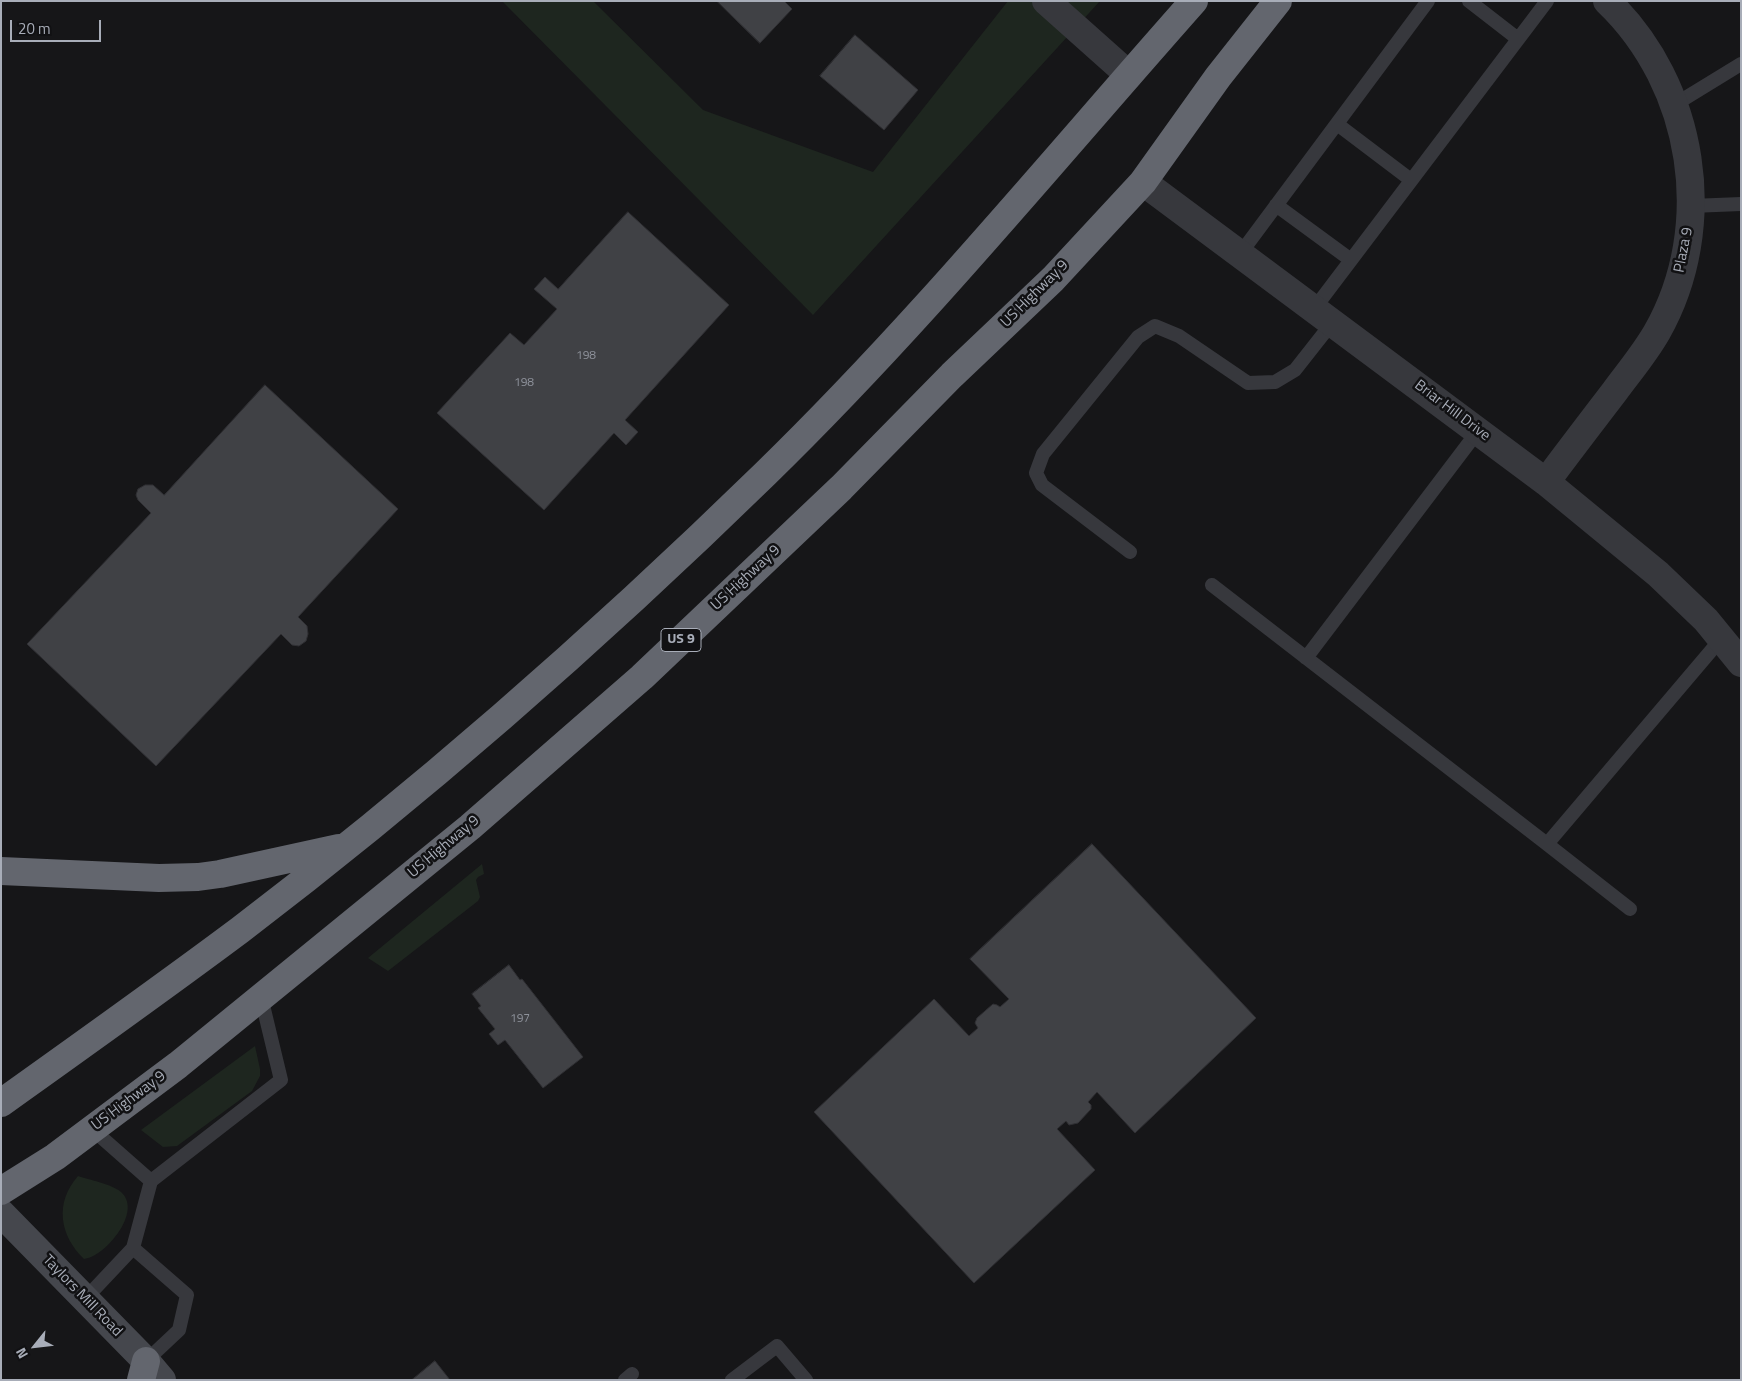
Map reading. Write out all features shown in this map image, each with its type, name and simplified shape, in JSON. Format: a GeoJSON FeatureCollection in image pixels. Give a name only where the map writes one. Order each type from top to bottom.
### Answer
{"type":"FeatureCollection","features":[{"type":"Feature","properties":{"kind":"highway"},"geometry":{"type":"LineString","coordinates":[[1,1103],[242,929],[474,741],[617,614],[766,473],[887,350],[1194,1]]}},
{"type":"Feature","properties":{"kind":"highway","name":"US Highway 9"},"geometry":{"type":"LineString","coordinates":[[1,1191],[55,1157],[178,1065],[470,827],[642,677],[841,488],[952,375],[1053,279],[1143,182],[1218,78],[1278,1]]}},
{"type":"Feature","properties":{"kind":"highway"},"geometry":{"type":"LineString","coordinates":[[1,871],[159,878],[198,877],[345,847]]}},
{"type":"Feature","properties":{"kind":"street"},"geometry":{"type":"LineString","coordinates":[[1046,1],[1128,75]]}},
{"type":"Feature","properties":{"kind":"street","name":"Plaza 9"},"geometry":{"type":"LineString","coordinates":[[1546,482],[1642,355],[1657,332],[1683,268],[1690,232],[1690,173],[1680,121],[1669,91],[1655,62],[1643,43],[1607,1]]}},
{"type":"Feature","properties":{"kind":"street","name":"Briar Hill Drive"},"geometry":{"type":"LineString","coordinates":[[1143,182],[1546,482],[1658,574],[1706,620],[1741,663]]}},
{"type":"Feature","properties":{"kind":"street","name":"Taylors Mill Road"},"geometry":{"type":"LineString","coordinates":[[1,1213],[85,1299],[150,1373]]}},
{"type":"Feature","properties":{"kind":"lane"},"geometry":{"type":"LineString","coordinates":[[1240,254],[1428,1]]}},
{"type":"Feature","properties":{"kind":"lane"},"geometry":{"type":"LineString","coordinates":[[1469,1],[1518,39]]}},
{"type":"Feature","properties":{"kind":"lane"},"geometry":{"type":"LineString","coordinates":[[1130,552],[1042,484],[1036,473],[1043,454],[1138,337],[1155,326],[1178,336],[1248,383],[1275,382],[1295,370],[1351,260],[1547,1]]}},
{"type":"Feature","properties":{"kind":"lane"},"geometry":{"type":"LineString","coordinates":[[1674,105],[1741,64]]}},
{"type":"Feature","properties":{"kind":"lane"},"geometry":{"type":"LineString","coordinates":[[1337,124],[1412,180]]}},
{"type":"Feature","properties":{"kind":"lane"},"geometry":{"type":"LineString","coordinates":[[1691,206],[1741,204]]}},
{"type":"Feature","properties":{"kind":"lane"},"geometry":{"type":"LineString","coordinates":[[1276,205],[1351,260]]}},
{"type":"Feature","properties":{"kind":"lane"},"geometry":{"type":"LineString","coordinates":[[1306,658],[1478,431]]}},
{"type":"Feature","properties":{"kind":"lane"},"geometry":{"type":"LineString","coordinates":[[1212,585],[1630,909]]}},
{"type":"Feature","properties":{"kind":"lane"},"geometry":{"type":"LineString","coordinates":[[1547,844],[1721,639]]}},
{"type":"Feature","properties":{"kind":"lane"},"geometry":{"type":"LineString","coordinates":[[85,1299],[133,1248],[151,1181],[281,1080],[261,997]]}},
{"type":"Feature","properties":{"kind":"lane"},"geometry":{"type":"LineString","coordinates":[[92,1129],[151,1181]]}},
{"type":"Feature","properties":{"kind":"lane"},"geometry":{"type":"LineString","coordinates":[[133,1248],[187,1295],[179,1330],[150,1373]]}},
{"type":"Feature","properties":{"kind":"lane"},"geometry":{"type":"LineString","coordinates":[[732,1380],[776,1346],[806,1380]]}},
{"type":"Feature","properties":{"kind":"shaded area"},"geometry":{"type":"Polygon","coordinates":[[[502,1],[593,1],[703,110],[873,172],[1008,1],[1100,1],[813,315],[502,1]]]}},
{"type":"Feature","properties":{"kind":"shaded area"},"geometry":{"type":"Polygon","coordinates":[[[482,864],[484,874],[476,880],[480,897],[478,901],[388,971],[368,958],[482,864]]]}},
{"type":"Feature","properties":{"kind":"shaded area"},"geometry":{"type":"Polygon","coordinates":[[[255,1046],[260,1076],[252,1091],[177,1146],[163,1147],[141,1130],[255,1046]]]}},
{"type":"Feature","properties":{"kind":"shaded area"},"geometry":{"type":"Polygon","coordinates":[[[78,1176],[117,1189],[126,1200],[128,1208],[122,1227],[116,1236],[102,1250],[84,1259],[70,1240],[65,1230],[63,1219],[65,1197],[70,1186],[78,1176]]]}},
{"type":"Feature","properties":{"kind":"building"},"geometry":{"type":"Polygon","coordinates":[[[717,1],[784,1],[792,9],[760,43],[717,1]]]}},
{"type":"Feature","properties":{"kind":"building"},"geometry":{"type":"Polygon","coordinates":[[[855,35],[918,90],[884,130],[820,76],[855,35]]]}},
{"type":"Feature","properties":{"kind":"building"},"geometry":{"type":"Polygon","coordinates":[[[628,212],[729,305],[625,420],[638,432],[626,445],[614,433],[544,510],[437,413],[510,333],[524,345],[557,309],[534,289],[545,277],[558,289],[628,212]]]}},
{"type":"Feature","properties":{"kind":"building"},"geometry":{"type":"Polygon","coordinates":[[[265,385],[398,509],[298,617],[307,626],[308,634],[306,641],[299,646],[292,645],[281,634],[156,766],[27,644],[151,513],[138,500],[136,495],[138,489],[145,485],[153,485],[164,495],[265,385]]]}},
{"type":"Feature","properties":{"kind":"building"},"geometry":{"type":"Polygon","coordinates":[[[1092,844],[1256,1018],[1135,1133],[1097,1092],[1088,1102],[1091,1105],[1091,1109],[1078,1123],[1069,1125],[1066,1121],[1057,1129],[1095,1170],[974,1283],[814,1112],[934,999],[969,1036],[978,1028],[975,1023],[977,1018],[993,1004],[1000,1007],[1009,999],[970,959],[1092,844]]]}},
{"type":"Feature","properties":{"kind":"building"},"geometry":{"type":"Polygon","coordinates":[[[509,965],[583,1057],[543,1088],[505,1040],[498,1045],[489,1034],[495,1029],[478,1008],[481,1006],[472,994],[509,965]]]}},
{"type":"Feature","properties":{"kind":"building"},"geometry":{"type":"Polygon","coordinates":[[[435,1361],[450,1380],[412,1380],[435,1361]]]}}]}
